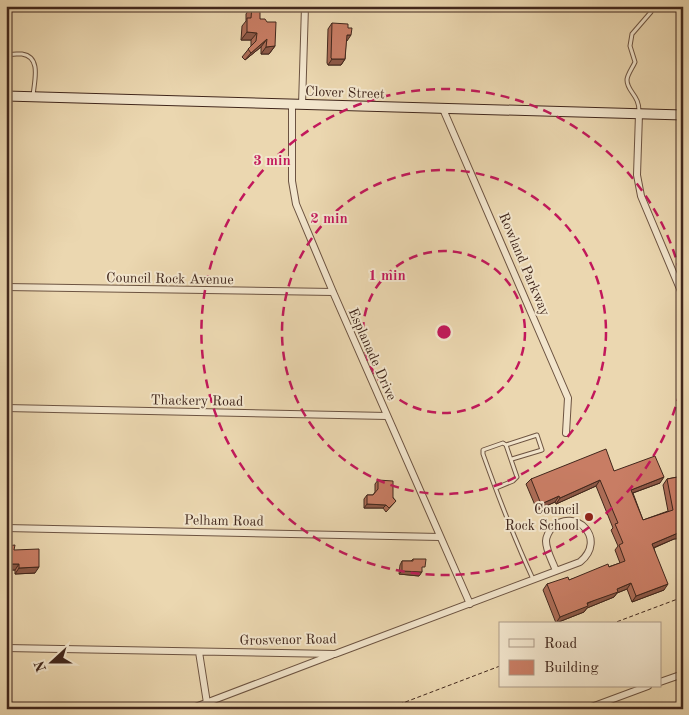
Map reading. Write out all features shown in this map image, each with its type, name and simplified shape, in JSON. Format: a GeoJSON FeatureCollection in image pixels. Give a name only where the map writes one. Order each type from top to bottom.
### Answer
{"type":"FeatureCollection","features":[{"type":"Feature","properties":{"kind":"main road","name":"Clover Street"},"geometry":{"type":"LineString","coordinates":[[6,96],[683,115]]}},
{"type":"Feature","properties":{"kind":"street"},"geometry":{"type":"LineString","coordinates":[[302,105],[305,6]]}},
{"type":"Feature","properties":{"kind":"street","name":"Esplanade Drive"},"geometry":{"type":"LineString","coordinates":[[292,104],[292,181],[296,204],[470,604]]}},
{"type":"Feature","properties":{"kind":"street","name":"Rowland Parkway"},"geometry":{"type":"LineString","coordinates":[[444,109],[568,398],[566,433]]}},
{"type":"Feature","properties":{"kind":"street"},"geometry":{"type":"LineString","coordinates":[[639,114],[637,176],[641,196],[683,296]]}},
{"type":"Feature","properties":{"kind":"street","name":"Council Rock Avenue"},"geometry":{"type":"LineString","coordinates":[[6,287],[333,292]]}},
{"type":"Feature","properties":{"kind":"street","name":"Thackery Road"},"geometry":{"type":"LineString","coordinates":[[6,408],[387,416]]}},
{"type":"Feature","properties":{"kind":"street","name":"Grosvenor Road"},"geometry":{"type":"LineString","coordinates":[[6,648],[336,654],[580,562],[590,550],[592,541],[588,530],[580,523],[568,520],[558,522],[549,531],[546,541],[556,571]]}},
{"type":"Feature","properties":{"kind":"street","name":"Pelham Road"},"geometry":{"type":"LineString","coordinates":[[6,528],[440,537]]}},
{"type":"Feature","properties":{"kind":"street"},"geometry":{"type":"LineString","coordinates":[[199,652],[206,703]]}},
{"type":"Feature","properties":{"kind":"street"},"geometry":{"type":"LineString","coordinates":[[190,709],[336,654]]}},
{"type":"Feature","properties":{"kind":"street"},"geometry":{"type":"LineString","coordinates":[[662,681],[683,674]]}},
{"type":"Feature","properties":{"kind":"street"},"geometry":{"type":"LineString","coordinates":[[586,709],[643,688]]}},
{"type":"Feature","properties":{"kind":"lane"},"geometry":{"type":"LineString","coordinates":[[639,114],[640,103],[628,87],[627,79],[635,62],[630,46],[632,34],[651,12]]}},
{"type":"Feature","properties":{"kind":"lane"},"geometry":{"type":"LineString","coordinates":[[6,56],[10,54],[25,55],[32,58],[35,64],[33,97]]}},
{"type":"Feature","properties":{"kind":"lane"},"geometry":{"type":"LineString","coordinates":[[512,459],[542,450],[537,435],[483,450],[496,488],[533,580]]}},
{"type":"Feature","properties":{"kind":"lane"},"geometry":{"type":"LineString","coordinates":[[496,488],[517,477],[506,445]]}},
{"type":"Feature","properties":{"kind":"path"},"geometry":{"type":"LineString","coordinates":[[616,622],[683,597]]}},
{"type":"Feature","properties":{"kind":"path"},"geometry":{"type":"LineString","coordinates":[[387,709],[499,666]]}},
{"type":"Feature","properties":{"kind":"building"},"geometry":{"type":"Polygon","coordinates":[[[252,6],[260,6],[260,19],[265,19],[267,22],[276,22],[275,46],[266,47],[267,39],[251,53],[248,49],[256,41],[257,33],[247,32],[247,18],[251,18],[252,6]]]}},
{"type":"Feature","properties":{"kind":"building"},"geometry":{"type":"Polygon","coordinates":[[[332,23],[348,24],[348,28],[352,28],[351,35],[347,35],[345,59],[331,58],[332,23]]]}},
{"type":"Feature","properties":{"kind":"building"},"geometry":{"type":"Polygon","coordinates":[[[606,449],[614,471],[655,456],[664,477],[631,490],[643,520],[673,510],[667,479],[683,476],[683,533],[678,533],[652,544],[668,584],[636,596],[631,583],[617,589],[618,592],[587,603],[588,606],[560,617],[547,584],[568,577],[569,580],[608,564],[609,567],[625,561],[619,545],[623,543],[615,524],[618,523],[600,480],[560,498],[559,496],[541,504],[531,479],[606,449]]]}},
{"type":"Feature","properties":{"kind":"building"},"geometry":{"type":"Polygon","coordinates":[[[378,480],[393,481],[393,498],[396,501],[389,508],[386,505],[367,504],[367,495],[373,495],[378,489],[378,480]]]}},
{"type":"Feature","properties":{"kind":"building"},"geometry":{"type":"Polygon","coordinates":[[[15,545],[14,550],[39,549],[39,567],[19,568],[19,564],[10,564],[10,560],[6,559],[6,546],[15,545]]]}},
{"type":"Feature","properties":{"kind":"building"},"geometry":{"type":"Polygon","coordinates":[[[413,559],[426,559],[422,572],[402,571],[402,561],[413,561],[413,559]]]}},
{"type":"Feature","properties":{"kind":"place","name":"Council Rock School"},"geometry":{"type":"Point","coordinates":[589,517]}}]}
